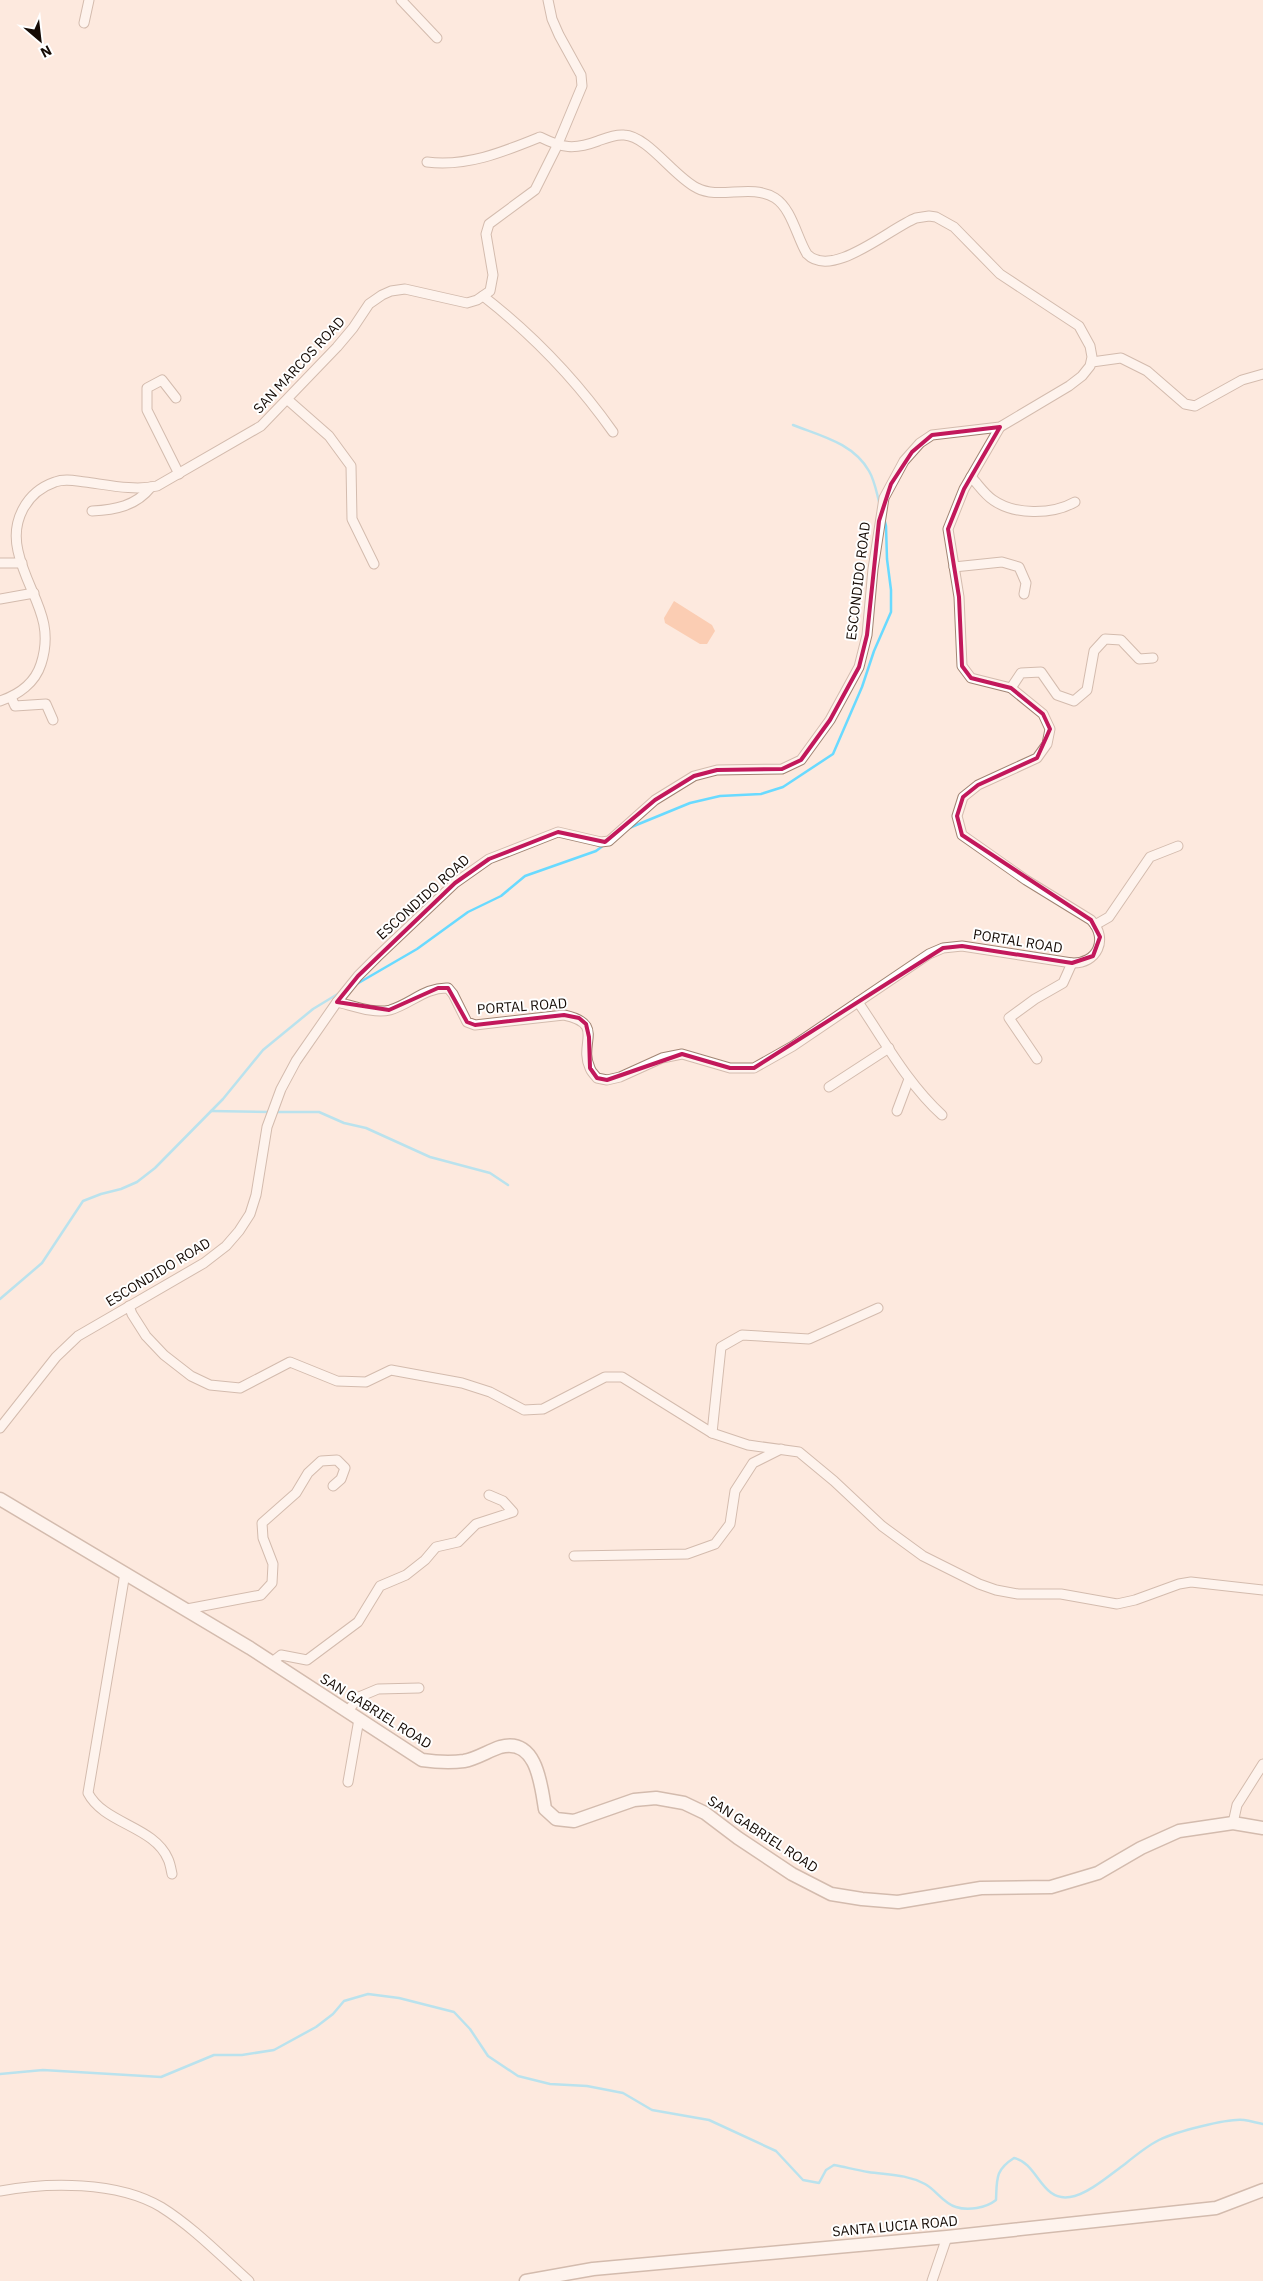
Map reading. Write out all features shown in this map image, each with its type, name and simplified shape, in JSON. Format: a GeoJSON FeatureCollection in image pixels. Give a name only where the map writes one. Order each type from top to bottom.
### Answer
{"type":"FeatureCollection","features":[{"type":"Feature","properties":{"kind":"street"},"geometry":{"type":"LineString","coordinates":[[84,23],[89,0]]}},
{"type":"Feature","properties":{"kind":"street"},"geometry":{"type":"LineString","coordinates":[[401,0],[437,38]]}},
{"type":"Feature","properties":{"kind":"street"},"geometry":{"type":"LineString","coordinates":[[548,0],[552,19],[582,80],[582,86],[557,146],[535,190],[489,224],[486,234],[492,275],[490,291],[483,296],[536,343],[591,401],[613,432]]}},
{"type":"Feature","properties":{"kind":"street"},"geometry":{"type":"LineString","coordinates":[[427,162],[449,165],[502,152],[540,137],[557,146],[572,147],[616,135],[632,136],[695,187],[703,190],[754,192],[768,195],[780,202],[807,254],[821,262],[831,262],[845,257],[916,218],[936,217],[960,232],[1000,274],[1079,326],[1090,346],[1092,362],[1121,358],[1147,371],[1185,404],[1195,406],[1242,380],[1263,374]]}},
{"type":"Feature","properties":{"kind":"street","name":"SAN MARCOS ROAD"},"geometry":{"type":"LineString","coordinates":[[0,701],[11,697],[28,685],[38,672],[44,653],[45,632],[34,593],[17,551],[17,519],[24,505],[38,491],[57,481],[66,480],[119,486],[151,487],[179,474],[261,426],[288,400],[340,343],[369,304],[382,294],[405,289],[467,303],[483,296]]}},
{"type":"Feature","properties":{"kind":"street","name":"ESCONDIDO ROAD"},"geometry":{"type":"LineString","coordinates":[[0,1428],[66,1347],[93,1326],[204,1263],[226,1246],[242,1227],[256,1195],[267,1127],[281,1089],[296,1061],[337,1002],[358,976],[455,883],[489,859],[558,832],[601,842],[609,840],[655,800],[694,776],[717,770],[782,769],[801,760],[830,720],[859,667],[867,635],[873,569],[884,498],[904,461],[920,443],[932,435],[1000,427],[1069,386],[1082,376],[1092,362]]}},
{"type":"Feature","properties":{"kind":"street"},"geometry":{"type":"LineString","coordinates":[[176,398],[162,380],[147,388],[147,410],[179,474]]}},
{"type":"Feature","properties":{"kind":"street"},"geometry":{"type":"LineString","coordinates":[[288,400],[329,436],[351,466],[352,519],[374,564]]}},
{"type":"Feature","properties":{"kind":"street"},"geometry":{"type":"LineString","coordinates":[[1000,427],[971,477],[948,530],[960,598],[962,666],[971,678],[1011,688],[1043,714],[1050,729],[1047,744],[1037,758],[978,785],[964,797],[957,816],[962,835],[1095,925],[1109,917],[1150,857],[1178,846]]}},
{"type":"Feature","properties":{"kind":"street"},"geometry":{"type":"LineString","coordinates":[[971,477],[993,500],[1019,511],[1064,508],[1075,502]]}},
{"type":"Feature","properties":{"kind":"street"},"geometry":{"type":"LineString","coordinates":[[92,511],[114,510],[142,499],[151,487]]}},
{"type":"Feature","properties":{"kind":"street"},"geometry":{"type":"LineString","coordinates":[[954,567],[1002,562],[1019,567],[1026,583],[1024,594]]}},
{"type":"Feature","properties":{"kind":"street"},"geometry":{"type":"LineString","coordinates":[[0,563],[22,563]]}},
{"type":"Feature","properties":{"kind":"street"},"geometry":{"type":"LineString","coordinates":[[0,599],[34,593]]}},
{"type":"Feature","properties":{"kind":"street"},"geometry":{"type":"LineString","coordinates":[[1011,688],[1021,673],[1041,672],[1057,695],[1074,701],[1088,690],[1094,651],[1105,639],[1121,640],[1139,659],[1152,658]]}},
{"type":"Feature","properties":{"kind":"street"},"geometry":{"type":"LineString","coordinates":[[11,697],[15,706],[46,704],[53,720]]}},
{"type":"Feature","properties":{"kind":"street","name":"PORTAL ROAD"},"geometry":{"type":"LineString","coordinates":[[337,1002],[373,1011],[389,1010],[429,990],[448,988],[454,994],[466,1022],[475,1024],[564,1015],[579,1018],[586,1024],[589,1037],[588,1060],[590,1068],[597,1078],[607,1080],[620,1077],[662,1058],[682,1054],[730,1068],[754,1068],[794,1046],[914,963],[944,948],[962,946],[1072,963],[1087,961],[1097,951],[1100,937],[1095,925]]}},
{"type":"Feature","properties":{"kind":"street"},"geometry":{"type":"LineString","coordinates":[[1037,1059],[1009,1018],[1035,999],[1063,983],[1072,963]]}},
{"type":"Feature","properties":{"kind":"street"},"geometry":{"type":"LineString","coordinates":[[858,1002],[909,1079],[928,1102],[942,1115]]}},
{"type":"Feature","properties":{"kind":"street"},"geometry":{"type":"LineString","coordinates":[[829,1087],[889,1048]]}},
{"type":"Feature","properties":{"kind":"street"},"geometry":{"type":"LineString","coordinates":[[897,1111],[909,1079]]}},
{"type":"Feature","properties":{"kind":"street"},"geometry":{"type":"LineString","coordinates":[[129,1306],[146,1336],[164,1355],[191,1376],[210,1385],[240,1388],[290,1362],[337,1381],[366,1382],[391,1370],[462,1383],[490,1392],[524,1410],[543,1409],[605,1377],[622,1377],[712,1433],[748,1445],[799,1452],[834,1481],[882,1526],[923,1556],[957,1574],[996,1590],[1018,1594],[1061,1594],[1117,1604],[1135,1600],[1179,1584],[1191,1582],[1263,1590]]}},
{"type":"Feature","properties":{"kind":"street"},"geometry":{"type":"LineString","coordinates":[[712,1433],[721,1347],[742,1335],[809,1339],[878,1308]]}},
{"type":"Feature","properties":{"kind":"street"},"geometry":{"type":"LineString","coordinates":[[574,1556],[687,1554],[715,1544],[730,1524],[735,1491],[753,1463],[782,1449]]}},
{"type":"Feature","properties":{"kind":"street"},"geometry":{"type":"LineString","coordinates":[[187,1609],[261,1595],[272,1583],[273,1564],[263,1538],[262,1523],[296,1493],[308,1473],[320,1461],[337,1460],[345,1468],[341,1479],[333,1486]]}},
{"type":"Feature","properties":{"kind":"street"},"geometry":{"type":"LineString","coordinates":[[272,1662],[281,1655],[307,1660],[358,1622],[380,1586],[406,1575],[425,1560],[436,1547],[458,1542],[476,1524],[513,1512],[503,1501],[489,1495]]}},
{"type":"Feature","properties":{"kind":"street","name":"SAN GABRIEL ROAD"},"geometry":{"type":"LineString","coordinates":[[0,1499],[187,1609],[422,1760],[444,1763],[466,1760],[502,1747],[520,1747],[533,1759],[541,1783],[545,1809],[556,1819],[574,1821],[634,1800],[656,1798],[684,1803],[705,1813],[738,1838],[792,1874],[831,1894],[898,1902],[981,1888],[1051,1887],[1098,1872],[1142,1848],[1179,1831],[1233,1823],[1263,1828]]}},
{"type":"Feature","properties":{"kind":"street"},"geometry":{"type":"LineString","coordinates":[[125,1573],[88,1793],[94,1805],[152,1839],[168,1858],[172,1874]]}},
{"type":"Feature","properties":{"kind":"street"},"geometry":{"type":"LineString","coordinates":[[347,1712],[359,1697],[378,1689],[418,1688]]}},
{"type":"Feature","properties":{"kind":"street"},"geometry":{"type":"LineString","coordinates":[[348,1782],[358,1719]]}},
{"type":"Feature","properties":{"kind":"street"},"geometry":{"type":"LineString","coordinates":[[1233,1823],[1237,1805],[1263,1764]]}},
{"type":"Feature","properties":{"kind":"street"},"geometry":{"type":"LineString","coordinates":[[0,2191],[23,2186],[81,2186],[116,2190],[131,2194],[161,2207],[205,2241],[249,2281]]}},
{"type":"Feature","properties":{"kind":"street","name":"SANTA LUCIA ROAD"},"geometry":{"type":"LineString","coordinates":[[526,2281],[593,2269],[947,2237],[1216,2208],[1263,2190]]}},
{"type":"Feature","properties":{"kind":"street"},"geometry":{"type":"LineString","coordinates":[[932,2281],[947,2237]]}},
{"type":"Feature","properties":{"kind":"highlighted area"},"geometry":{"type":"Polygon","coordinates":[[[1000,427],[964,489],[948,529],[959,597],[962,666],[971,678],[1011,688],[1043,714],[1050,729],[1037,758],[978,785],[963,797],[957,816],[962,835],[1091,920],[1100,937],[1093,956],[1072,963],[962,946],[943,948],[754,1068],[730,1068],[682,1054],[607,1080],[597,1078],[590,1068],[589,1037],[586,1024],[579,1018],[564,1015],[475,1025],[467,1022],[448,988],[438,988],[389,1010],[337,1002],[358,976],[455,883],[489,859],[558,832],[605,842],[655,800],[694,776],[717,770],[782,769],[801,760],[830,720],[859,667],[867,635],[879,521],[891,484],[912,452],[932,435],[1000,427]]]}},
{"type":"Feature","properties":{"kind":"shaded area"},"geometry":{"type":"Polygon","coordinates":[[[674,601],[712,625],[715,631],[707,644],[700,644],[665,623],[664,618],[674,601]]]}},
{"type":"Feature","properties":{"kind":"waterway"},"geometry":{"type":"LineString","coordinates":[[793,425],[836,442],[862,461],[871,475],[880,505]]}},
{"type":"Feature","properties":{"kind":"waterway"},"geometry":{"type":"LineString","coordinates":[[629,828],[690,803],[720,796],[761,794],[783,787],[833,754],[862,687],[874,651],[891,612],[891,590],[884,518]]}},
{"type":"Feature","properties":{"kind":"waterway"},"geometry":{"type":"LineString","coordinates":[[355,985],[417,949],[468,912],[501,896],[525,876],[596,851],[604,845]]}},
{"type":"Feature","properties":{"kind":"waterway"},"geometry":{"type":"LineString","coordinates":[[0,1299],[42,1263],[83,1201],[137,1182],[155,1168],[223,1099],[263,1050],[313,1009],[341,992]]}},
{"type":"Feature","properties":{"kind":"waterway"},"geometry":{"type":"LineString","coordinates":[[211,1111],[270,1112]]}},
{"type":"Feature","properties":{"kind":"waterway"},"geometry":{"type":"LineString","coordinates":[[275,1112],[319,1112],[344,1123],[366,1128],[430,1157],[490,1173],[508,1185]]}},
{"type":"Feature","properties":{"kind":"waterway"},"geometry":{"type":"LineString","coordinates":[[0,2074],[43,2070],[161,2077],[214,2055],[242,2055],[274,2050],[316,2027],[333,2014],[344,2001],[368,1994],[399,1998],[454,2012],[470,2029],[488,2056],[518,2076],[550,2084],[587,2086],[623,2093],[652,2110],[709,2120],[776,2151],[803,2180],[819,2183],[826,2170],[834,2165],[904,2177],[925,2184],[952,2205],[966,2209],[982,2207],[996,2200],[997,2181],[1000,2171],[1014,2158],[1022,2161],[1029,2167],[1052,2194],[1060,2197],[1070,2197],[1091,2188],[1155,2142],[1177,2133],[1226,2121],[1244,2120],[1263,2124]]}}]}
